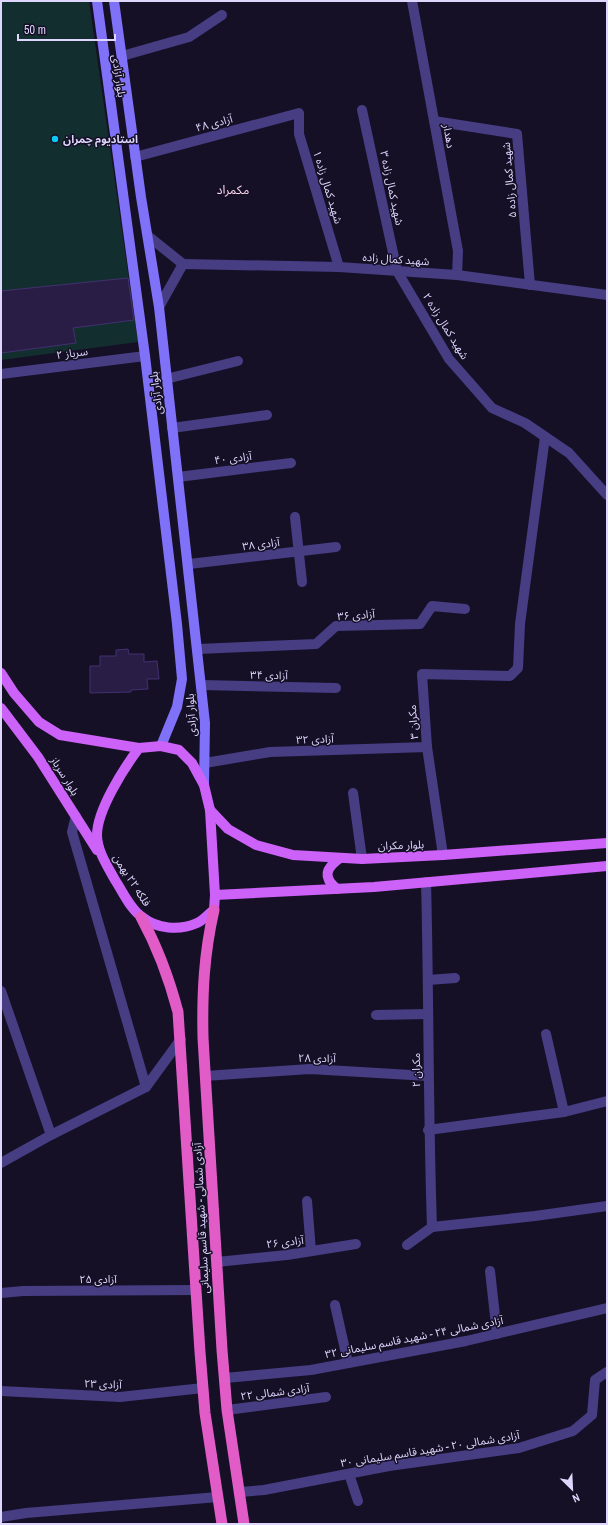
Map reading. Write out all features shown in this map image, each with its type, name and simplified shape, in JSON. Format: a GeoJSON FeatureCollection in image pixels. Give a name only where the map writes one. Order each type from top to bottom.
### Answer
{"type":"FeatureCollection","features":[{"type":"Feature","properties":{"kind":"highway","name":"آزادی شمالی - شهید قاسم سلیمانی"},"geometry":{"type":"LineString","coordinates":[[214,910],[206,944],[202,1008],[205,1076],[227,1410],[244,1524]]}},
{"type":"Feature","properties":{"kind":"highway","name":"آزادی شمالی - شهید قاسم سلیمانی"},"geometry":{"type":"LineString","coordinates":[[141,917],[156,944],[170,979],[178,1012],[203,1388],[222,1524]]}},
{"type":"Feature","properties":{"kind":"main road","name":"بلوار آزادی"},"geometry":{"type":"LineString","coordinates":[[97,1],[145,356],[177,624],[182,679],[177,707],[160,746]]}},
{"type":"Feature","properties":{"kind":"main road","name":"بلوار آزادی"},"geometry":{"type":"LineString","coordinates":[[114,1],[135,157],[159,307],[202,685],[205,724],[204,785]]}},
{"type":"Feature","properties":{"kind":"main road"},"geometry":{"type":"LineString","coordinates":[[1,673],[14,693],[39,722],[60,735],[139,748],[160,746],[179,750],[192,764],[204,785],[210,810],[215,895],[214,910]]}},
{"type":"Feature","properties":{"kind":"main road","name":"بلوار سرباز"},"geometry":{"type":"LineString","coordinates":[[1,708],[38,757],[104,861]]}},
{"type":"Feature","properties":{"kind":"main road","name":"فلکه ۲۲ بهمن"},"geometry":{"type":"LineString","coordinates":[[139,748],[128,763],[100,817],[97,836],[104,861],[127,899],[141,917],[161,927],[180,928],[197,923],[214,910]]}},
{"type":"Feature","properties":{"kind":"main road","name":"بلوار مکران"},"geometry":{"type":"LineString","coordinates":[[210,810],[228,829],[256,844],[293,855],[362,859],[443,855],[607,843]]}},
{"type":"Feature","properties":{"kind":"main road"},"geometry":{"type":"LineString","coordinates":[[338,888],[330,882],[328,871],[330,866],[340,858]]}},
{"type":"Feature","properties":{"kind":"main road"},"geometry":{"type":"LineString","coordinates":[[215,895],[426,882],[607,866]]}},
{"type":"Feature","properties":{"kind":"street","name":"دهدار"},"geometry":{"type":"LineString","coordinates":[[412,1],[458,251],[457,275]]}},
{"type":"Feature","properties":{"kind":"street"},"geometry":{"type":"LineString","coordinates":[[122,56],[189,37],[222,15]]}},
{"type":"Feature","properties":{"kind":"street","name":"شهید کمال زاده ۳"},"geometry":{"type":"LineString","coordinates":[[362,110],[397,271]]}},
{"type":"Feature","properties":{"kind":"street","name":"آزادی ۴۸"},"geometry":{"type":"LineString","coordinates":[[135,157],[300,113]]}},
{"type":"Feature","properties":{"kind":"street","name":"شهید کمال زاده ۱"},"geometry":{"type":"LineString","coordinates":[[300,113],[299,134],[339,267]]}},
{"type":"Feature","properties":{"kind":"street","name":"شهید کمال زاده ۵"},"geometry":{"type":"LineString","coordinates":[[434,121],[517,134],[530,285]]}},
{"type":"Feature","properties":{"kind":"street"},"geometry":{"type":"LineString","coordinates":[[148,236],[183,264],[159,307]]}},
{"type":"Feature","properties":{"kind":"street","name":"شهید کمال زاده"},"geometry":{"type":"LineString","coordinates":[[183,264],[339,267],[457,275],[607,295]]}},
{"type":"Feature","properties":{"kind":"street","name":"شهید کمال زاده ۲"},"geometry":{"type":"LineString","coordinates":[[397,271],[449,359],[492,408],[525,423],[569,453],[607,495]]}},
{"type":"Feature","properties":{"kind":"street","name":"سرباز ۲"},"geometry":{"type":"LineString","coordinates":[[1,374],[145,356]]}},
{"type":"Feature","properties":{"kind":"street"},"geometry":{"type":"LineString","coordinates":[[166,379],[238,360]]}},
{"type":"Feature","properties":{"kind":"street"},"geometry":{"type":"LineString","coordinates":[[172,428],[267,415]]}},
{"type":"Feature","properties":{"kind":"street","name":"مکران ۳"},"geometry":{"type":"LineString","coordinates":[[443,855],[427,747],[422,674],[510,676],[518,668],[520,624],[545,437]]}},
{"type":"Feature","properties":{"kind":"street","name":"آزادی ۴۰"},"geometry":{"type":"LineString","coordinates":[[178,477],[291,463]]}},
{"type":"Feature","properties":{"kind":"street"},"geometry":{"type":"LineString","coordinates":[[295,517],[302,582]]}},
{"type":"Feature","properties":{"kind":"street","name":"آزادی ۳۸"},"geometry":{"type":"LineString","coordinates":[[188,564],[336,547]]}},
{"type":"Feature","properties":{"kind":"street","name":"آزادی ۳۶"},"geometry":{"type":"LineString","coordinates":[[198,649],[316,644],[336,626],[420,624],[432,606],[465,609]]}},
{"type":"Feature","properties":{"kind":"street","name":"آزادی ۳۴"},"geometry":{"type":"LineString","coordinates":[[202,685],[336,688]]}},
{"type":"Feature","properties":{"kind":"street","name":"آزادی ۳۲"},"geometry":{"type":"LineString","coordinates":[[205,763],[270,752],[427,747]]}},
{"type":"Feature","properties":{"kind":"street"},"geometry":{"type":"LineString","coordinates":[[353,793],[362,859]]}},
{"type":"Feature","properties":{"kind":"street"},"geometry":{"type":"LineString","coordinates":[[76,816],[72,832],[146,1087]]}},
{"type":"Feature","properties":{"kind":"street","name":"مکران ۲"},"geometry":{"type":"LineString","coordinates":[[426,882],[428,980],[428,1130],[432,1227]]}},
{"type":"Feature","properties":{"kind":"street"},"geometry":{"type":"LineString","coordinates":[[428,980],[455,978]]}},
{"type":"Feature","properties":{"kind":"street"},"geometry":{"type":"LineString","coordinates":[[1,991],[51,1135]]}},
{"type":"Feature","properties":{"kind":"street"},"geometry":{"type":"LineString","coordinates":[[376,1015],[428,1014]]}},
{"type":"Feature","properties":{"kind":"street"},"geometry":{"type":"LineString","coordinates":[[546,1034],[564,1112]]}},
{"type":"Feature","properties":{"kind":"street"},"geometry":{"type":"LineString","coordinates":[[1,1163],[51,1135],[146,1087],[180,1039]]}},
{"type":"Feature","properties":{"kind":"street","name":"آزادی ۲۸"},"geometry":{"type":"LineString","coordinates":[[205,1076],[310,1069],[428,1076]]}},
{"type":"Feature","properties":{"kind":"street"},"geometry":{"type":"LineString","coordinates":[[428,1130],[564,1112],[607,1101]]}},
{"type":"Feature","properties":{"kind":"street"},"geometry":{"type":"LineString","coordinates":[[307,1201],[311,1251]]}},
{"type":"Feature","properties":{"kind":"street"},"geometry":{"type":"LineString","coordinates":[[407,1245],[432,1227],[535,1216],[607,1206]]}},
{"type":"Feature","properties":{"kind":"street","name":"آزادی ۲۶"},"geometry":{"type":"LineString","coordinates":[[217,1262],[356,1244]]}},
{"type":"Feature","properties":{"kind":"street"},"geometry":{"type":"LineString","coordinates":[[490,1271],[496,1334]]}},
{"type":"Feature","properties":{"kind":"street","name":"آزادی ۲۵"},"geometry":{"type":"LineString","coordinates":[[1,1293],[196,1290]]}},
{"type":"Feature","properties":{"kind":"street"},"geometry":{"type":"LineString","coordinates":[[335,1305],[348,1363]]}},
{"type":"Feature","properties":{"kind":"street","name":"آزادی شمالی ۲۴ - شهید قاسم سلیمانی ۳۲"},"geometry":{"type":"LineString","coordinates":[[225,1378],[311,1370],[496,1334],[607,1308]]}},
{"type":"Feature","properties":{"kind":"street","name":"آزادی شمالی ۲۰ - شهید قاسم سلیمانی ۳۰"},"geometry":{"type":"LineString","coordinates":[[240,1492],[264,1490],[349,1474],[519,1448],[573,1431],[592,1415],[595,1380],[607,1372]]}},
{"type":"Feature","properties":{"kind":"street","name":"آزادی ۲۳"},"geometry":{"type":"LineString","coordinates":[[1,1391],[120,1397],[203,1388]]}},
{"type":"Feature","properties":{"kind":"street","name":"آزادی شمالی ۲۲"},"geometry":{"type":"LineString","coordinates":[[227,1410],[326,1397]]}},
{"type":"Feature","properties":{"kind":"street"},"geometry":{"type":"LineString","coordinates":[[349,1474],[358,1501]]}},
{"type":"Feature","properties":{"kind":"street"},"geometry":{"type":"LineString","coordinates":[[1,1518],[26,1513],[218,1497]]}},
{"type":"Feature","properties":{"kind":"green space","name":"استادیوم چمران"},"geometry":{"type":"Polygon","coordinates":[[[1,1],[89,1],[138,342],[1,360],[1,1]]]}},
{"type":"Feature","properties":{"kind":"building"},"geometry":{"type":"Polygon","coordinates":[[[128,278],[134,320],[73,328],[76,343],[1,353],[1,291],[128,278]]]}},
{"type":"Feature","properties":{"kind":"building"},"geometry":{"type":"Polygon","coordinates":[[[128,649],[129,654],[144,654],[144,662],[157,661],[159,679],[147,679],[148,689],[131,690],[131,692],[90,693],[90,666],[100,666],[100,656],[116,656],[116,650],[128,649]]]}},
{"type":"Feature","properties":{"kind":"place","name":"استادیوم چمران"},"geometry":{"type":"Point","coordinates":[55,139]}},
{"type":"Feature","properties":{"kind":"district","name":"مکمراد"},"geometry":{"type":"Point","coordinates":[233,190]}}]}
